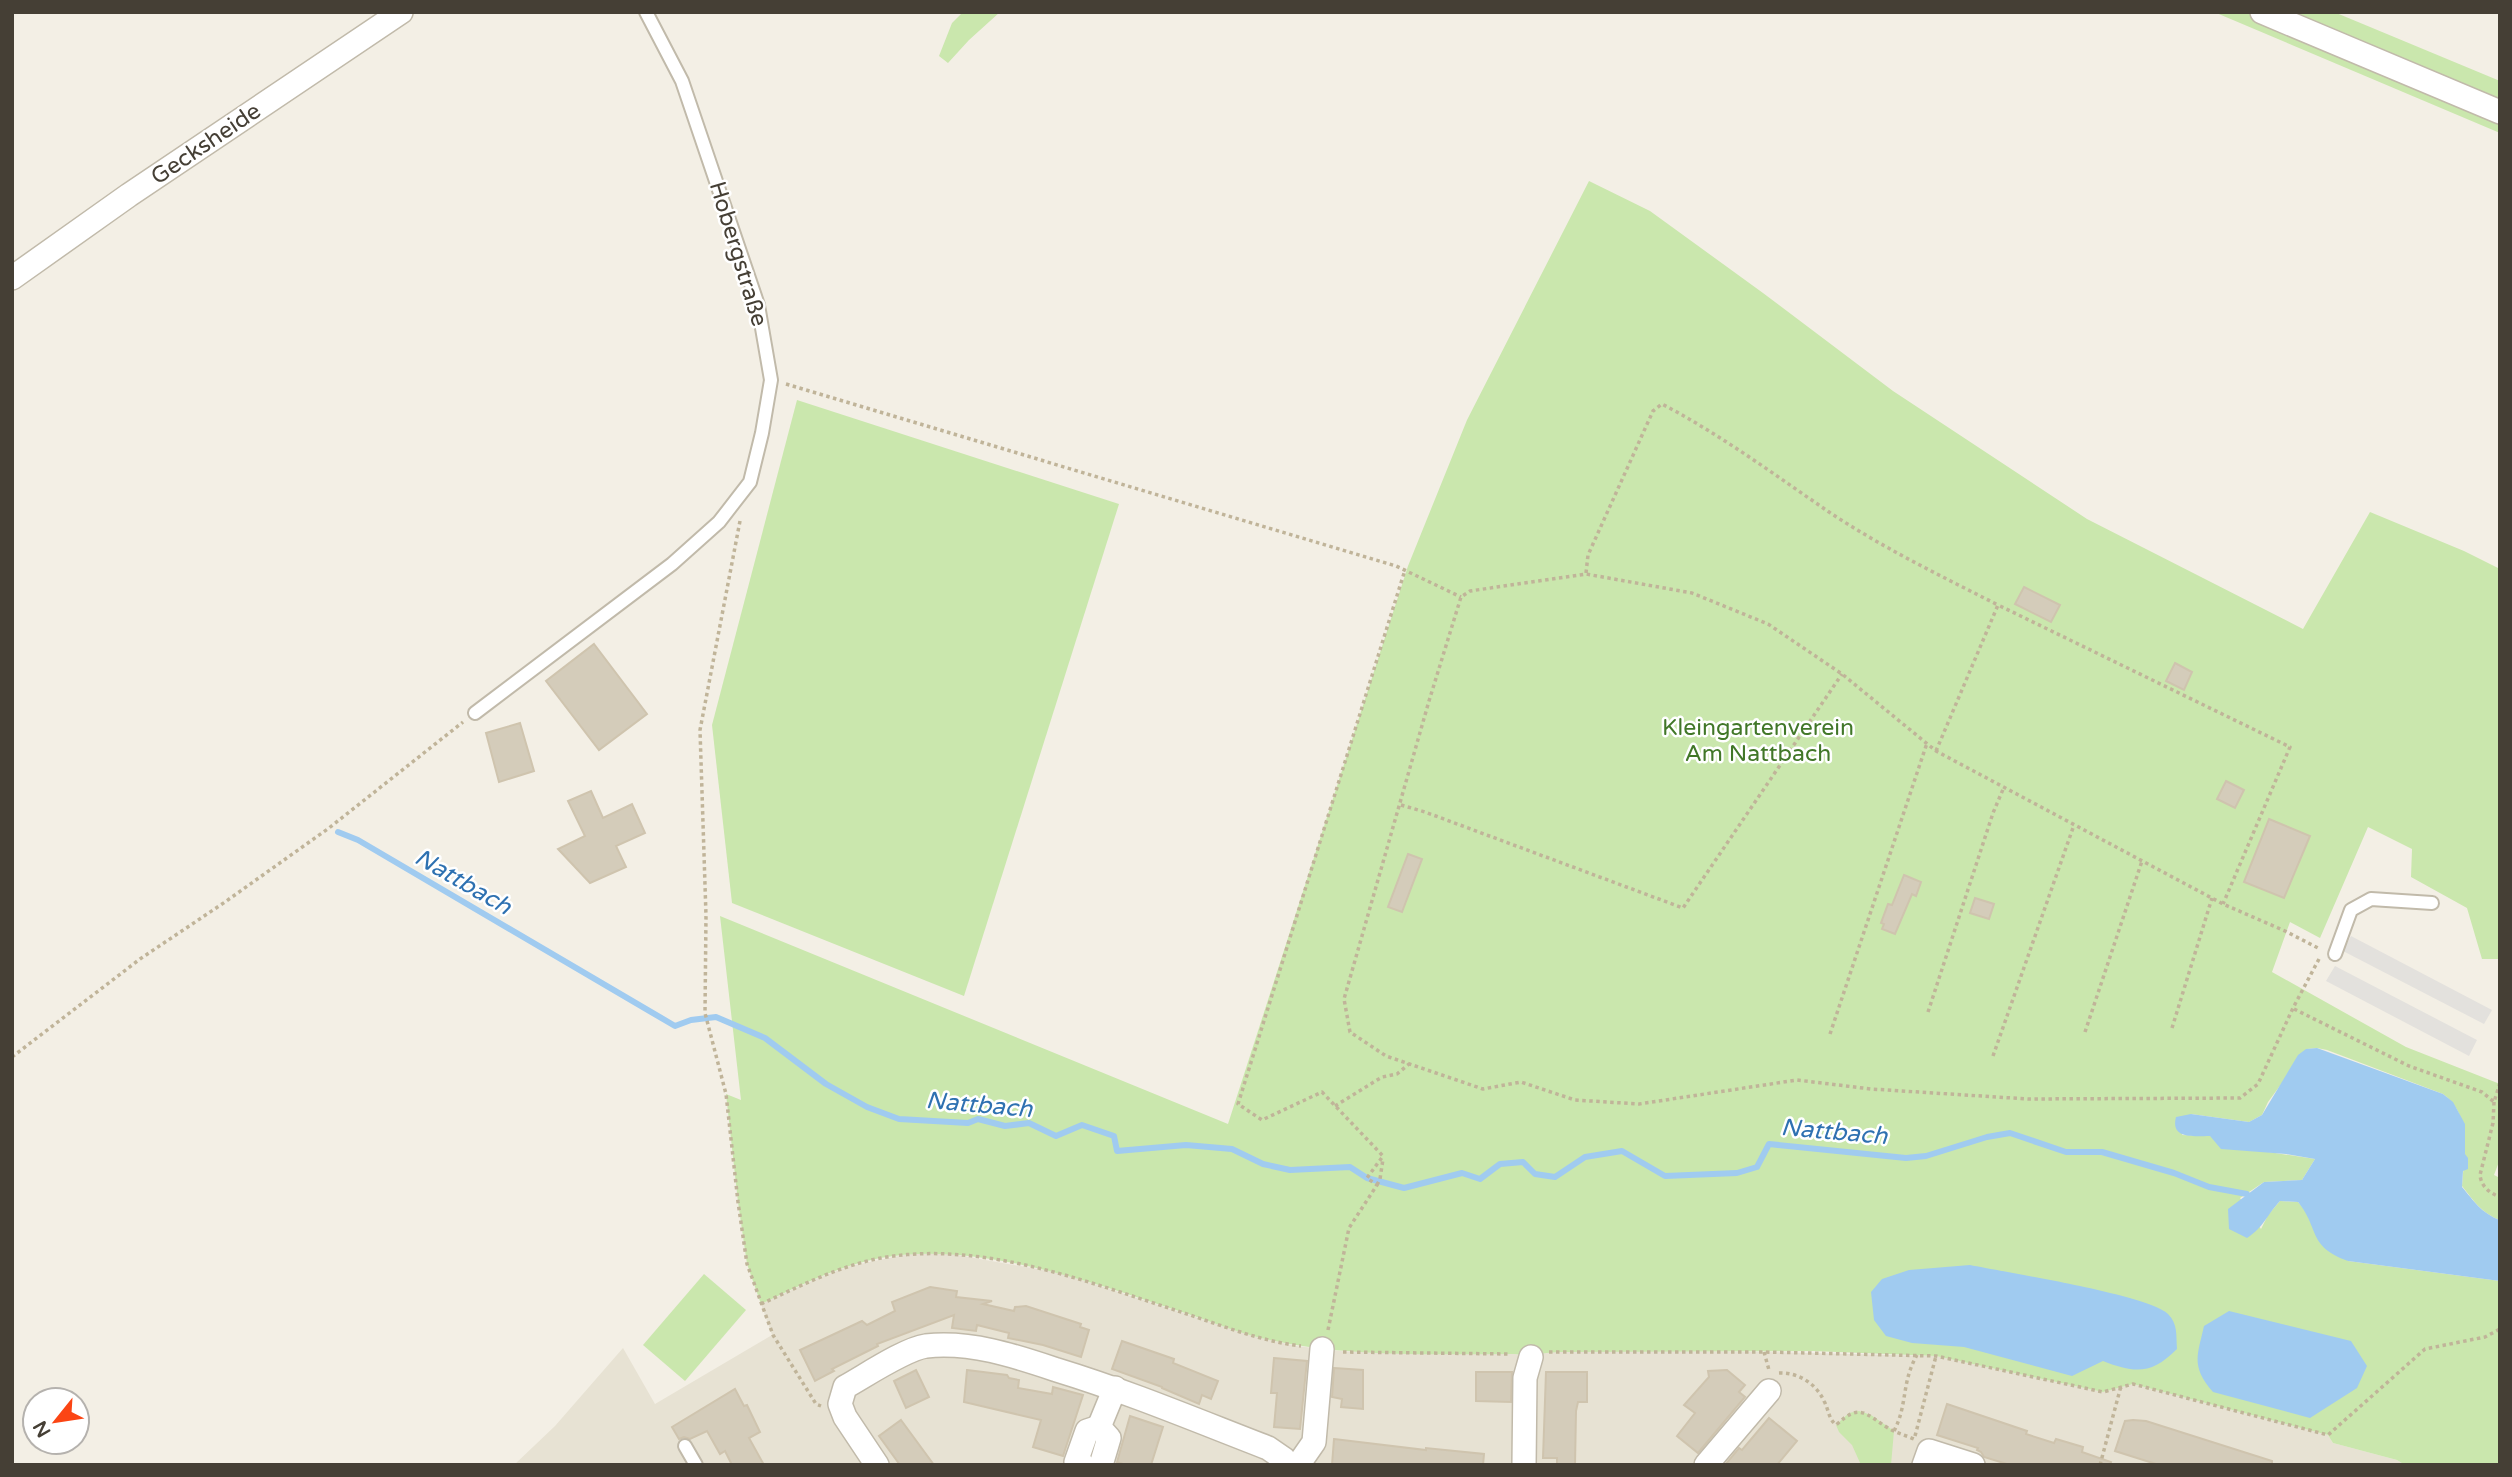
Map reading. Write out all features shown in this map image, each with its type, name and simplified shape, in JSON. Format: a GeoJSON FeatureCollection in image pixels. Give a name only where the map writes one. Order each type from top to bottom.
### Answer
{"type":"FeatureCollection","features":[{"type":"Feature","properties":{"kind":"street","name":"Gecksheide"},"geometry":{"type":"LineString","coordinates":[[12,278],[129,195],[401,12]]}},
{"type":"Feature","properties":{"kind":"street"},"geometry":{"type":"LineString","coordinates":[[2262,12],[2500,112]]}},
{"type":"Feature","properties":{"kind":"street"},"geometry":{"type":"LineString","coordinates":[[875,1462],[845,1417],[840,1404],[845,1387],[924,1346],[964,1346],[1004,1353],[1115,1388],[1268,1448],[1289,1465]]}},
{"type":"Feature","properties":{"kind":"street"},"geometry":{"type":"LineString","coordinates":[[1298,1465],[1314,1442],[1322,1349]]}},
{"type":"Feature","properties":{"kind":"street"},"geometry":{"type":"LineString","coordinates":[[1524,1465],[1525,1378],[1531,1357]]}},
{"type":"Feature","properties":{"kind":"street"},"geometry":{"type":"LineString","coordinates":[[1706,1465],[1769,1383]]}},
{"type":"Feature","properties":{"kind":"street"},"geometry":{"type":"LineString","coordinates":[[1083,1465],[1076,1462],[1087,1431],[1099,1427],[1115,1388]]}},
{"type":"Feature","properties":{"kind":"street"},"geometry":{"type":"LineString","coordinates":[[1099,1427],[1109,1438],[1101,1465]]}},
{"type":"Feature","properties":{"kind":"street"},"geometry":{"type":"LineString","coordinates":[[1922,1452],[1973,1465]]}},
{"type":"Feature","properties":{"kind":"lane","name":"Hobergstraße"},"geometry":{"type":"LineString","coordinates":[[475,713],[672,564],[719,522],[750,482],[762,433],[771,380],[758,305],[682,81],[646,12]]}},
{"type":"Feature","properties":{"kind":"lane"},"geometry":{"type":"LineString","coordinates":[[2335,954],[2351,910],[2371,899],[2432,904]]}},
{"type":"Feature","properties":{"kind":"lane"},"geometry":{"type":"LineString","coordinates":[[685,1446],[695,1465]]}},
{"type":"Feature","properties":{"kind":"path"},"geometry":{"type":"LineString","coordinates":[[771,380],[1405,570],[1461,597]]}},
{"type":"Feature","properties":{"kind":"path"},"geometry":{"type":"LineString","coordinates":[[1586,574],[1588,555],[1653,411],[1662,404],[1772,471],[1830,513],[1889,549],[2290,747],[2224,904]]}},
{"type":"Feature","properties":{"kind":"path"},"geometry":{"type":"LineString","coordinates":[[747,487],[700,730],[706,916],[705,1013],[726,1094],[737,1202],[747,1264],[773,1335],[816,1404],[845,1417]]}},
{"type":"Feature","properties":{"kind":"path"},"geometry":{"type":"LineString","coordinates":[[1383,1156],[1322,1092],[1262,1120],[1238,1104],[1405,570]]}},
{"type":"Feature","properties":{"kind":"path"},"geometry":{"type":"LineString","coordinates":[[1586,574],[1692,593],[1768,624],[1842,674],[1936,751],[2212,898],[2285,930],[2323,951],[2258,1084],[2240,1098],[2028,1099],[1871,1089],[1797,1080],[1639,1104],[1575,1100],[1521,1082],[1483,1089],[1385,1056],[1350,1032],[1344,999],[1461,597],[1471,591],[1586,574]]}},
{"type":"Feature","properties":{"kind":"path"},"geometry":{"type":"LineString","coordinates":[[1936,751],[1998,605]]}},
{"type":"Feature","properties":{"kind":"path"},"geometry":{"type":"LineString","coordinates":[[1401,806],[1425,812],[1683,908],[1842,674]]}},
{"type":"Feature","properties":{"kind":"path"},"geometry":{"type":"LineString","coordinates":[[12,1057],[140,959],[329,828],[475,713]]}},
{"type":"Feature","properties":{"kind":"path"},"geometry":{"type":"LineString","coordinates":[[1830,1034],[1927,743]]}},
{"type":"Feature","properties":{"kind":"path"},"geometry":{"type":"LineString","coordinates":[[1928,1012],[1993,813],[2004,788]]}},
{"type":"Feature","properties":{"kind":"path"},"geometry":{"type":"LineString","coordinates":[[1993,1056],[2074,825]]}},
{"type":"Feature","properties":{"kind":"path"},"geometry":{"type":"LineString","coordinates":[[2085,1032],[2142,861]]}},
{"type":"Feature","properties":{"kind":"path"},"geometry":{"type":"LineString","coordinates":[[2172,1028],[2212,898]]}},
{"type":"Feature","properties":{"kind":"path"},"geometry":{"type":"LineString","coordinates":[[2293,1008],[2409,1066],[2482,1092],[2494,1102]]}},
{"type":"Feature","properties":{"kind":"path"},"geometry":{"type":"LineString","coordinates":[[1383,1156],[1334,1107],[1382,1077],[1397,1074],[1409,1064]]}},
{"type":"Feature","properties":{"kind":"path"},"geometry":{"type":"LineString","coordinates":[[2500,1083],[2480,1174],[2481,1183],[2492,1194],[2500,1197]]}},
{"type":"Feature","properties":{"kind":"path"},"geometry":{"type":"LineString","coordinates":[[1377,1185],[1367,1178],[1383,1156]]}},
{"type":"Feature","properties":{"kind":"path"},"geometry":{"type":"LineString","coordinates":[[1322,1349],[1328,1335],[1349,1228],[1380,1179],[1383,1156]]}},
{"type":"Feature","properties":{"kind":"path"},"geometry":{"type":"LineString","coordinates":[[761,1304],[818,1278],[879,1258],[946,1253],[1060,1273],[1257,1337],[1322,1349],[1350,1352],[1514,1354],[1531,1357],[1546,1352],[1936,1356],[2103,1392],[2133,1384],[2328,1436],[2425,1349],[2484,1337],[2500,1329]]}},
{"type":"Feature","properties":{"kind":"path"},"geometry":{"type":"LineString","coordinates":[[1894,1431],[1904,1405],[1903,1391],[1908,1370],[1917,1355]]}},
{"type":"Feature","properties":{"kind":"path"},"geometry":{"type":"LineString","coordinates":[[1769,1383],[1789,1373],[1810,1383],[1819,1392],[1830,1420],[1836,1425],[1849,1413],[1859,1411],[1871,1415],[1922,1452],[1936,1356]]}},
{"type":"Feature","properties":{"kind":"path"},"geometry":{"type":"LineString","coordinates":[[2100,1465],[2121,1386]]}},
{"type":"Feature","properties":{"kind":"shaded area"},"geometry":{"type":"Polygon","coordinates":[[[2351,936],[2492,1010],[2484,1024],[2343,951],[2351,936]]]}},
{"type":"Feature","properties":{"kind":"shaded area"},"geometry":{"type":"Polygon","coordinates":[[[2335,966],[2477,1040],[2469,1056],[2326,981],[2335,966]]]}},
{"type":"Feature","properties":{"kind":"shaded area"},"geometry":{"type":"Polygon","coordinates":[[[946,1253],[1060,1273],[1257,1337],[1296,1346],[1350,1352],[1514,1354],[1531,1357],[1546,1352],[1611,1351],[1936,1356],[2103,1392],[2133,1384],[2328,1435],[2333,1443],[2397,1460],[2405,1465],[514,1465],[555,1426],[623,1348],[655,1404],[772,1335],[761,1304],[850,1266],[909,1254],[946,1253]]]}},
{"type":"Feature","properties":{"kind":"green space"},"geometry":{"type":"Polygon","coordinates":[[[963,12],[1000,12],[948,63],[939,56],[952,23],[963,12]]]}},
{"type":"Feature","properties":{"kind":"green space"},"geometry":{"type":"Polygon","coordinates":[[[2214,12],[2334,12],[2500,81],[2500,133],[2214,12]]]}},
{"type":"Feature","properties":{"kind":"green space","name":"Kleingartenverein Am Nattbach"},"geometry":{"type":"Polygon","coordinates":[[[1589,181],[1650,211],[1893,391],[2087,519],[2303,629],[2370,512],[2500,569],[2500,959],[2482,959],[2467,908],[2411,877],[2412,849],[2368,827],[2320,938],[2290,922],[2272,972],[2406,1047],[2500,1084],[2500,1159],[2494,1175],[2500,1178],[2500,1220],[2474,1202],[2462,1186],[2465,1149],[2463,1125],[2453,1103],[2443,1094],[2327,1050],[2307,1049],[2268,1102],[2262,1115],[2249,1122],[2191,1114],[2182,1135],[2210,1136],[2262,1151],[2315,1159],[2302,1180],[2264,1182],[2240,1198],[2261,1229],[2280,1201],[2298,1202],[2348,1261],[2500,1281],[2500,1465],[2405,1465],[2397,1460],[2333,1443],[2328,1435],[2133,1384],[2103,1392],[1936,1356],[1813,1351],[1418,1354],[1324,1349],[1253,1336],[1042,1269],[959,1255],[919,1254],[880,1258],[819,1277],[761,1304],[747,1264],[726,1094],[741,1100],[720,916],[1228,1124],[1408,566],[1467,420],[1589,181]]]}},
{"type":"Feature","properties":{"kind":"green space"},"geometry":{"type":"Polygon","coordinates":[[[797,400],[1119,504],[964,996],[732,903],[712,725],[797,400]]]}},
{"type":"Feature","properties":{"kind":"green space"},"geometry":{"type":"Polygon","coordinates":[[[704,1274],[746,1310],[685,1381],[643,1345],[704,1274]]]}},
{"type":"Feature","properties":{"kind":"green space"},"geometry":{"type":"Polygon","coordinates":[[[1859,1411],[1871,1415],[1894,1431],[1891,1465],[1861,1465],[1852,1445],[1839,1432],[1836,1425],[1849,1413],[1859,1411]]]}},
{"type":"Feature","properties":{"kind":"water"},"geometry":{"type":"Polygon","coordinates":[[[2317,1048],[2443,1094],[2453,1102],[2465,1124],[2468,1169],[2463,1171],[2462,1187],[2483,1210],[2500,1220],[2500,1281],[2348,1261],[2320,1243],[2298,1202],[2280,1201],[2247,1238],[2229,1229],[2228,1209],[2264,1182],[2302,1180],[2315,1159],[2221,1149],[2210,1136],[2180,1133],[2175,1124],[2176,1117],[2191,1114],[2249,1122],[2262,1115],[2298,1055],[2306,1049],[2317,1048]]]}},
{"type":"Feature","properties":{"kind":"water"},"geometry":{"type":"Polygon","coordinates":[[[1970,1265],[2106,1292],[2156,1307],[2168,1314],[2173,1322],[2177,1349],[2151,1367],[2134,1370],[2103,1361],[2072,1376],[1964,1347],[1912,1343],[1886,1336],[1874,1320],[1871,1292],[1882,1279],[1909,1270],[1970,1265]]]}},
{"type":"Feature","properties":{"kind":"water"},"geometry":{"type":"Polygon","coordinates":[[[2229,1311],[2351,1341],[2367,1366],[2357,1388],[2310,1418],[2213,1392],[2201,1375],[2199,1346],[2204,1326],[2229,1311]]]}},
{"type":"Feature","properties":{"kind":"building"},"geometry":{"type":"Polygon","coordinates":[[[2024,587],[2060,605],[2051,622],[2015,604],[2024,587]]]}},
{"type":"Feature","properties":{"kind":"building"},"geometry":{"type":"Polygon","coordinates":[[[594,644],[647,714],[599,750],[546,681],[594,644]]]}},
{"type":"Feature","properties":{"kind":"building"},"geometry":{"type":"Polygon","coordinates":[[[2175,663],[2192,672],[2184,690],[2166,681],[2175,663]]]}},
{"type":"Feature","properties":{"kind":"building"},"geometry":{"type":"Polygon","coordinates":[[[520,723],[534,771],[499,782],[486,733],[520,723]]]}},
{"type":"Feature","properties":{"kind":"building"},"geometry":{"type":"Polygon","coordinates":[[[2226,781],[2244,790],[2235,808],[2217,799],[2226,781]]]}},
{"type":"Feature","properties":{"kind":"building"},"geometry":{"type":"Polygon","coordinates":[[[591,791],[603,818],[632,804],[645,833],[616,846],[626,867],[590,883],[558,849],[585,836],[568,801],[591,791]]]}},
{"type":"Feature","properties":{"kind":"building"},"geometry":{"type":"Polygon","coordinates":[[[2269,819],[2310,836],[2284,898],[2244,882],[2269,819]]]}},
{"type":"Feature","properties":{"kind":"building"},"geometry":{"type":"Polygon","coordinates":[[[1408,854],[1422,859],[1402,912],[1388,907],[1408,854]]]}},
{"type":"Feature","properties":{"kind":"building"},"geometry":{"type":"Polygon","coordinates":[[[1904,875],[1921,882],[1916,896],[1912,894],[1895,934],[1882,929],[1884,924],[1881,923],[1888,904],[1892,905],[1904,875]]]}},
{"type":"Feature","properties":{"kind":"building"},"geometry":{"type":"Polygon","coordinates":[[[1975,898],[1994,904],[1989,919],[1970,913],[1975,898]]]}},
{"type":"Feature","properties":{"kind":"building"},"geometry":{"type":"Polygon","coordinates":[[[930,1287],[957,1291],[956,1297],[992,1301],[983,1304],[1014,1311],[1015,1307],[1026,1306],[1081,1324],[1080,1327],[1089,1330],[1081,1357],[1008,1338],[1009,1333],[977,1325],[976,1331],[952,1328],[954,1315],[877,1344],[878,1346],[832,1369],[834,1371],[815,1381],[800,1350],[862,1321],[867,1325],[895,1311],[892,1302],[930,1287]]]}},
{"type":"Feature","properties":{"kind":"building"},"geometry":{"type":"Polygon","coordinates":[[[1122,1341],[1174,1359],[1173,1363],[1218,1381],[1211,1399],[1202,1395],[1199,1404],[1112,1369],[1122,1341]]]}},
{"type":"Feature","properties":{"kind":"building"},"geometry":{"type":"Polygon","coordinates":[[[1274,1358],[1307,1361],[1300,1429],[1274,1427],[1277,1393],[1271,1393],[1274,1358]]]}},
{"type":"Feature","properties":{"kind":"building"},"geometry":{"type":"Polygon","coordinates":[[[1334,1368],[1363,1370],[1363,1409],[1341,1407],[1342,1399],[1332,1397],[1334,1368]]]}},
{"type":"Feature","properties":{"kind":"building"},"geometry":{"type":"Polygon","coordinates":[[[916,1370],[929,1397],[906,1408],[894,1381],[916,1370]]]}},
{"type":"Feature","properties":{"kind":"building"},"geometry":{"type":"Polygon","coordinates":[[[967,1370],[1007,1375],[1019,1380],[1018,1388],[1052,1394],[1053,1387],[1083,1395],[1063,1456],[1033,1447],[1041,1420],[964,1402],[967,1370]]]}},
{"type":"Feature","properties":{"kind":"building"},"geometry":{"type":"Polygon","coordinates":[[[1727,1370],[1745,1385],[1739,1392],[1745,1397],[1698,1453],[1677,1436],[1695,1413],[1684,1405],[1709,1377],[1708,1371],[1727,1370]]]}},
{"type":"Feature","properties":{"kind":"building"},"geometry":{"type":"Polygon","coordinates":[[[1476,1372],[1512,1372],[1511,1402],[1476,1401],[1476,1372]]]}},
{"type":"Feature","properties":{"kind":"building"},"geometry":{"type":"Polygon","coordinates":[[[1546,1372],[1587,1372],[1587,1402],[1578,1402],[1576,1411],[1575,1465],[1557,1465],[1557,1458],[1543,1458],[1546,1372]]]}},
{"type":"Feature","properties":{"kind":"building"},"geometry":{"type":"Polygon","coordinates":[[[735,1389],[744,1406],[747,1405],[760,1432],[749,1438],[764,1465],[732,1465],[725,1451],[720,1454],[707,1431],[690,1439],[679,1439],[672,1427],[735,1389]]]}},
{"type":"Feature","properties":{"kind":"building"},"geometry":{"type":"Polygon","coordinates":[[[1947,1404],[2054,1443],[2056,1439],[2083,1447],[2082,1452],[2111,1462],[2110,1465],[2010,1465],[1984,1457],[1978,1448],[1937,1435],[1947,1404]]]}},
{"type":"Feature","properties":{"kind":"building"},"geometry":{"type":"Polygon","coordinates":[[[1130,1416],[1163,1427],[1151,1465],[1126,1465],[1117,1462],[1130,1416]]]}},
{"type":"Feature","properties":{"kind":"building"},"geometry":{"type":"Polygon","coordinates":[[[1769,1418],[1797,1441],[1777,1465],[1725,1465],[1739,1448],[1742,1450],[1769,1418]]]}},
{"type":"Feature","properties":{"kind":"building"},"geometry":{"type":"Polygon","coordinates":[[[901,1420],[934,1465],[900,1465],[879,1436],[901,1420]]]}},
{"type":"Feature","properties":{"kind":"building"},"geometry":{"type":"Polygon","coordinates":[[[2125,1421],[2146,1421],[2272,1461],[2272,1465],[2159,1465],[2115,1451],[2125,1421]]]}},
{"type":"Feature","properties":{"kind":"building"},"geometry":{"type":"Polygon","coordinates":[[[1334,1439],[1484,1454],[1483,1465],[1332,1465],[1334,1439]]]}},
{"type":"Feature","properties":{"kind":"waterway","name":"Nattbach"},"geometry":{"type":"LineString","coordinates":[[338,832],[358,840],[675,1026],[691,1020],[716,1017],[765,1038],[826,1084],[867,1107],[899,1119],[968,1123],[978,1119],[1005,1126],[1029,1123],[1056,1136],[1082,1125],[1114,1136],[1117,1151],[1186,1145],[1232,1149],[1263,1164],[1290,1170],[1350,1167],[1367,1178],[1404,1188],[1462,1173],[1480,1179],[1500,1164],[1523,1162],[1535,1174],[1555,1177],[1585,1157],[1622,1151],[1665,1176],[1737,1173],[1757,1167],[1769,1144],[1906,1158],[1926,1156],[1987,1137],[2010,1133],[2066,1152],[2102,1152],[2174,1173],[2209,1187],[2247,1194]]}}]}
